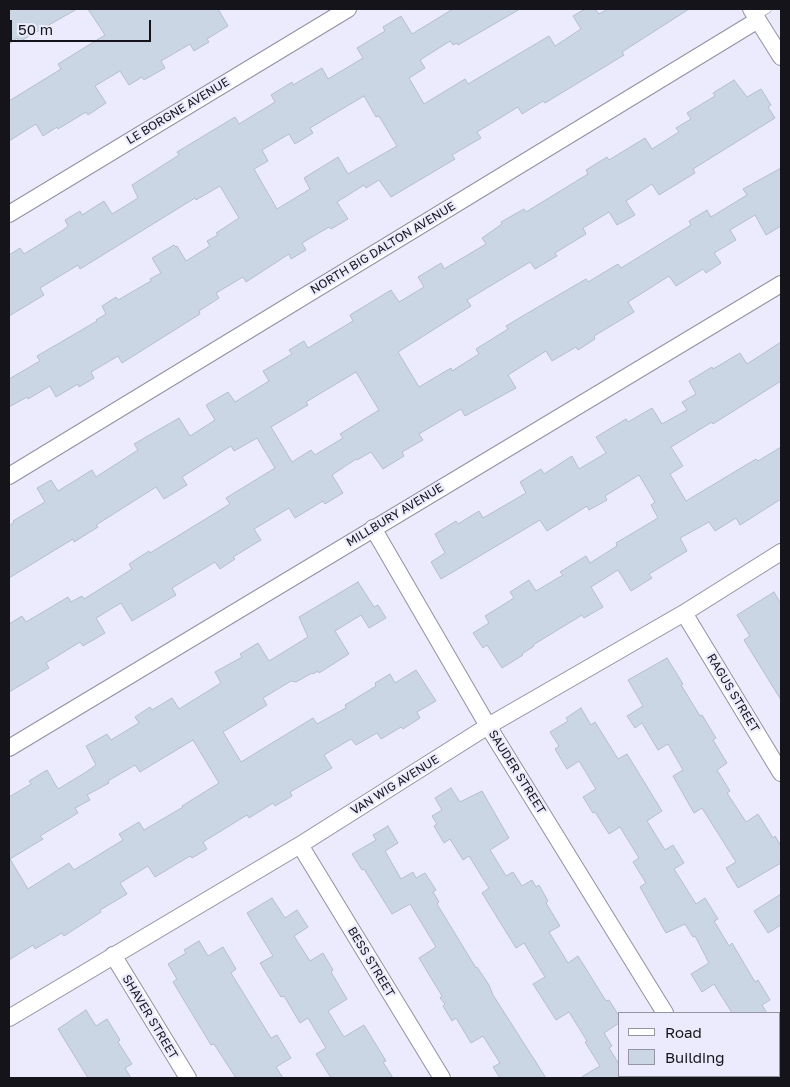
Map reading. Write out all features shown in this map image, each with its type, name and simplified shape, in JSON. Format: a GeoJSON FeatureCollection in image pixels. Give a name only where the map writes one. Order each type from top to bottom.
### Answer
{"type":"FeatureCollection","features":[{"type":"Feature","properties":{"kind":"street","name":"LE BORGNE AVENUE"},"geometry":{"type":"LineString","coordinates":[[9,214],[348,9]]}},
{"type":"Feature","properties":{"kind":"street"},"geometry":{"type":"LineString","coordinates":[[758,13],[781,57]]}},
{"type":"Feature","properties":{"kind":"street","name":"NORTH BIG DALTON AVENUE"},"geometry":{"type":"LineString","coordinates":[[9,476],[758,13]]}},
{"type":"Feature","properties":{"kind":"street","name":"MILLBURY AVENUE"},"geometry":{"type":"LineString","coordinates":[[9,748],[781,284]]}},
{"type":"Feature","properties":{"kind":"street","name":"SAUDER STREET"},"geometry":{"type":"LineString","coordinates":[[373,528],[488,726],[664,1012]]}},
{"type":"Feature","properties":{"kind":"street","name":"VAN WIG AVENUE"},"geometry":{"type":"LineString","coordinates":[[9,1018],[300,845],[488,726],[684,613],[781,552]]}},
{"type":"Feature","properties":{"kind":"street","name":"RAGUS STREET"},"geometry":{"type":"LineString","coordinates":[[684,613],[781,773]]}},
{"type":"Feature","properties":{"kind":"street","name":"BESS STREET"},"geometry":{"type":"LineString","coordinates":[[300,845],[442,1078]]}},
{"type":"Feature","properties":{"kind":"street","name":"SHAVER STREET"},"geometry":{"type":"LineString","coordinates":[[113,955],[188,1078]]}},
{"type":"Feature","properties":{"kind":"building"},"geometry":{"type":"Polygon","coordinates":[[[9,9],[77,9],[19,42],[17,38],[9,44],[9,9]]]}},
{"type":"Feature","properties":{"kind":"building"},"geometry":{"type":"Polygon","coordinates":[[[88,9],[218,9],[228,26],[207,39],[209,42],[194,51],[190,44],[161,61],[165,68],[144,80],[142,77],[129,85],[120,71],[95,86],[106,103],[88,115],[86,112],[43,136],[36,124],[9,141],[9,101],[61,69],[58,64],[105,35],[88,9]]]}},
{"type":"Feature","properties":{"kind":"building"},"geometry":{"type":"Polygon","coordinates":[[[453,9],[520,9],[458,45],[457,43],[453,45],[450,41],[420,60],[425,68],[409,78],[424,104],[465,79],[468,84],[549,36],[555,46],[581,29],[573,16],[585,9],[595,9],[599,14],[608,9],[689,9],[622,52],[624,55],[545,103],[543,101],[522,114],[518,107],[477,132],[481,138],[452,155],[455,159],[391,197],[379,180],[366,188],[364,185],[337,202],[348,219],[331,229],[329,227],[302,243],[306,250],[291,259],[289,254],[246,282],[243,277],[216,293],[219,298],[199,311],[200,314],[122,363],[118,356],[91,372],[94,378],[79,387],[78,384],[56,397],[50,386],[28,399],[27,397],[9,407],[9,379],[40,361],[37,356],[106,314],[102,306],[116,297],[118,300],[161,273],[152,258],[174,245],[177,246],[186,261],[210,246],[207,241],[218,235],[216,233],[239,218],[220,186],[196,200],[195,198],[80,269],[78,265],[40,288],[44,295],[9,316],[9,255],[20,248],[24,254],[68,226],[65,220],[80,211],[82,215],[104,201],[112,214],[138,198],[132,185],[179,155],[177,152],[235,117],[239,124],[275,102],[271,95],[292,82],[293,85],[322,68],[328,79],[363,58],[357,48],[385,31],[383,27],[401,16],[412,34],[453,9]],[[364,96],[310,128],[313,133],[295,144],[289,134],[262,150],[268,161],[254,169],[277,209],[310,189],[304,178],[338,157],[348,174],[397,146],[379,116],[376,117],[364,96]]]}},
{"type":"Feature","properties":{"kind":"building"},"geometry":{"type":"Polygon","coordinates":[[[734,80],[747,97],[761,89],[771,105],[768,107],[775,118],[693,169],[695,173],[659,195],[652,184],[626,201],[635,215],[617,225],[609,212],[583,228],[586,234],[555,253],[557,256],[535,269],[530,262],[467,300],[471,306],[398,352],[419,387],[451,368],[452,371],[479,354],[476,349],[508,329],[506,326],[586,279],[588,282],[618,264],[621,268],[691,225],[689,221],[707,210],[711,217],[747,195],[743,189],[781,168],[781,226],[766,235],[755,215],[730,230],[736,240],[714,253],[721,263],[706,273],[703,269],[676,286],[669,276],[628,302],[634,312],[594,336],[595,339],[578,350],[576,347],[552,361],[546,351],[508,375],[516,388],[465,416],[461,409],[419,434],[423,440],[402,452],[404,456],[383,469],[371,452],[356,459],[332,475],[343,493],[325,504],[323,501],[295,518],[289,508],[254,529],[261,540],[233,557],[235,559],[220,569],[215,562],[172,588],[176,595],[132,621],[121,603],[96,618],[105,633],[83,646],[80,642],[46,663],[49,668],[9,692],[9,624],[22,616],[26,622],[68,597],[71,602],[82,596],[84,599],[132,569],[129,564],[230,504],[226,498],[275,468],[257,438],[234,451],[231,446],[182,477],[187,485],[164,499],[156,487],[96,525],[98,527],[74,542],[73,539],[9,578],[9,526],[13,521],[45,502],[37,488],[51,480],[58,491],[92,470],[96,477],[138,450],[134,444],[179,418],[190,436],[215,420],[206,405],[228,392],[235,402],[269,381],[263,371],[292,354],[289,350],[304,341],[308,348],[353,321],[350,315],[391,290],[399,302],[424,287],[418,277],[441,263],[444,269],[486,244],[482,238],[502,224],[501,222],[524,209],[526,212],[588,174],[586,170],[607,157],[609,160],[645,138],[652,149],[679,132],[676,128],[691,119],[687,113],[715,96],[713,93],[734,80]],[[356,372],[306,402],[308,405],[271,427],[292,462],[311,450],[315,455],[343,438],[340,434],[379,410],[356,372]]]}},
{"type":"Feature","properties":{"kind":"building"},"geometry":{"type":"Polygon","coordinates":[[[781,342],[781,381],[713,424],[712,422],[671,447],[683,466],[670,474],[686,501],[756,459],[758,461],[781,447],[781,499],[740,525],[736,518],[715,531],[709,522],[680,538],[687,551],[649,574],[652,578],[631,591],[618,570],[591,587],[603,607],[584,618],[582,615],[533,645],[523,655],[502,668],[487,645],[483,648],[473,633],[489,623],[485,616],[514,598],[510,592],[529,580],[536,591],[563,575],[560,572],[586,556],[590,563],[617,546],[616,543],[658,518],[651,505],[655,502],[639,475],[605,496],[607,500],[589,510],[587,506],[547,531],[540,520],[441,579],[431,562],[445,553],[435,534],[456,521],[458,524],[479,511],[483,518],[526,493],[520,482],[541,469],[544,474],[572,456],[579,469],[606,453],[596,437],[626,419],[628,422],[652,408],[662,424],[687,410],[682,402],[696,394],[689,381],[740,353],[747,364],[781,342]]]}},
{"type":"Feature","properties":{"kind":"building"},"geometry":{"type":"Polygon","coordinates":[[[358,582],[374,607],[378,605],[386,618],[369,628],[361,615],[335,631],[349,654],[319,673],[318,671],[312,673],[296,682],[291,681],[263,698],[267,705],[223,732],[241,762],[313,718],[317,724],[346,708],[345,705],[376,686],[375,683],[390,674],[395,683],[416,670],[436,701],[417,712],[420,718],[403,729],[401,727],[381,739],[377,733],[356,745],[351,739],[324,755],[332,768],[290,792],[292,796],[275,806],[273,803],[249,818],[247,815],[203,842],[207,849],[192,858],[190,856],[155,877],[148,866],[120,883],[127,894],[100,910],[101,912],[64,936],[62,933],[35,949],[33,945],[9,960],[9,797],[31,784],[29,781],[47,770],[58,789],[83,774],[96,765],[86,746],[107,734],[111,740],[139,723],[135,717],[150,707],[152,710],[172,698],[179,709],[221,683],[215,672],[242,657],[240,654],[258,643],[269,661],[308,637],[299,617],[358,582]],[[193,740],[140,772],[135,765],[108,781],[109,783],[87,795],[90,800],[75,808],[78,813],[40,836],[43,839],[10,859],[28,889],[69,863],[74,870],[123,840],[119,834],[139,822],[144,830],[219,783],[193,740]]]}},
{"type":"Feature","properties":{"kind":"building"},"geometry":{"type":"Polygon","coordinates":[[[774,592],[781,604],[781,700],[744,640],[750,636],[737,615],[774,592]]]}},
{"type":"Feature","properties":{"kind":"building"},"geometry":{"type":"Polygon","coordinates":[[[667,658],[683,684],[681,685],[716,738],[713,740],[727,763],[717,770],[730,791],[727,793],[746,822],[758,814],[773,838],[775,836],[781,846],[781,863],[738,888],[726,868],[736,862],[702,808],[694,813],[673,776],[683,770],[668,744],[658,750],[642,723],[635,728],[627,716],[643,706],[628,680],[667,658]]]}},
{"type":"Feature","properties":{"kind":"building"},"geometry":{"type":"Polygon","coordinates":[[[581,708],[591,725],[595,722],[618,759],[627,754],[662,811],[647,821],[665,850],[673,845],[684,863],[674,869],[696,904],[705,898],[718,919],[714,921],[729,946],[732,943],[755,982],[758,980],[770,1000],[762,1005],[766,1012],[731,1012],[714,984],[702,992],[691,974],[709,963],[695,936],[693,937],[685,924],[666,933],[640,887],[646,883],[633,862],[639,858],[620,827],[609,834],[583,797],[596,789],[579,761],[567,769],[555,749],[559,746],[550,732],[568,721],[566,718],[581,708]]]}},
{"type":"Feature","properties":{"kind":"building"},"geometry":{"type":"Polygon","coordinates":[[[451,788],[460,802],[482,791],[509,838],[490,850],[506,876],[513,872],[522,886],[532,880],[536,887],[539,885],[548,901],[546,903],[560,926],[549,932],[568,963],[578,956],[606,1001],[609,1000],[618,1014],[618,1024],[604,1033],[612,1046],[609,1048],[618,1062],[619,1078],[580,1078],[600,1066],[569,1012],[556,1020],[533,984],[545,977],[524,943],[516,948],[482,893],[489,888],[469,856],[463,860],[450,839],[444,843],[434,826],[437,824],[432,816],[442,810],[435,798],[451,788]]]}},
{"type":"Feature","properties":{"kind":"building"},"geometry":{"type":"Polygon","coordinates":[[[388,826],[398,843],[385,851],[401,879],[413,872],[416,878],[425,873],[436,890],[433,892],[439,902],[437,904],[546,1078],[500,1078],[493,1067],[500,1063],[483,1036],[471,1043],[456,1018],[452,1021],[443,1006],[445,1004],[440,998],[442,996],[419,958],[436,947],[410,904],[392,914],[364,869],[362,870],[352,854],[376,840],[373,835],[388,826]]]}},
{"type":"Feature","properties":{"kind":"building"},"geometry":{"type":"Polygon","coordinates":[[[781,894],[781,925],[768,933],[754,911],[781,894]]]}},
{"type":"Feature","properties":{"kind":"building"},"geometry":{"type":"Polygon","coordinates":[[[272,898],[285,918],[297,910],[308,927],[294,936],[310,961],[323,953],[333,970],[331,972],[347,999],[328,1011],[344,1037],[364,1025],[386,1061],[383,1062],[393,1078],[331,1078],[316,1054],[326,1048],[308,1018],[300,1023],[284,996],[281,997],[260,963],[273,956],[247,913],[272,898]]]}},
{"type":"Feature","properties":{"kind":"building"},"geometry":{"type":"Polygon","coordinates":[[[199,941],[208,956],[223,947],[236,969],[231,973],[271,1038],[277,1035],[291,1058],[276,1067],[283,1078],[236,1078],[214,1044],[211,1045],[173,982],[177,979],[168,964],[186,953],[184,950],[199,941]]]}},
{"type":"Feature","properties":{"kind":"building"},"geometry":{"type":"Polygon","coordinates":[[[86,1010],[96,1026],[107,1019],[120,1040],[118,1042],[132,1064],[125,1068],[131,1078],[88,1078],[58,1029],[86,1010]]]}}]}
